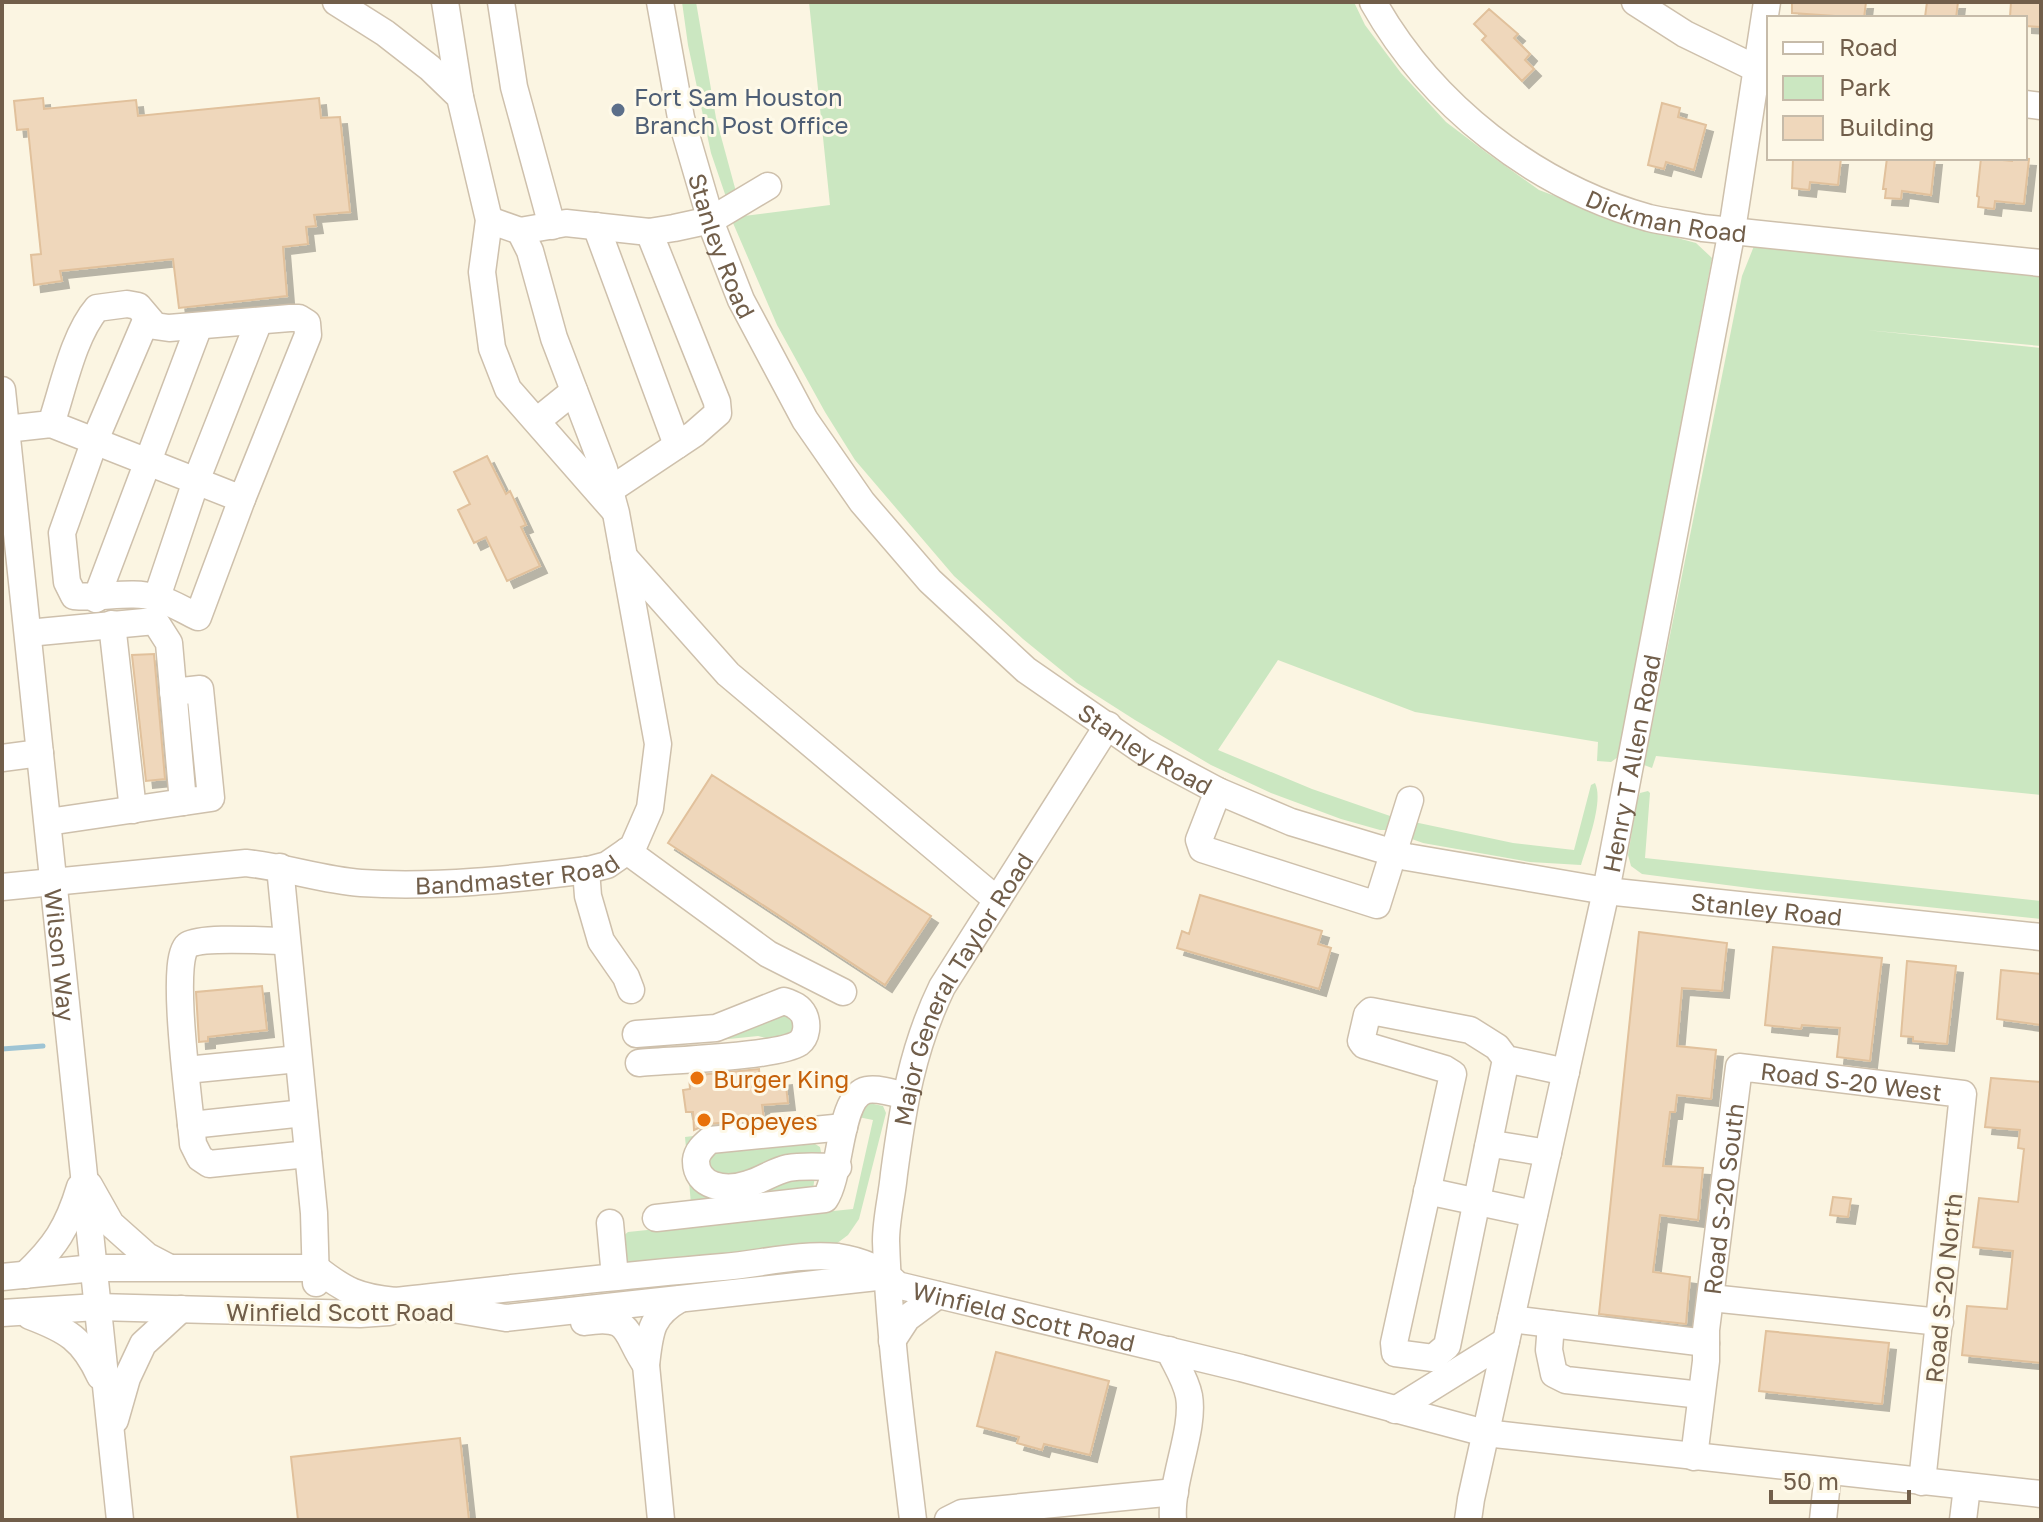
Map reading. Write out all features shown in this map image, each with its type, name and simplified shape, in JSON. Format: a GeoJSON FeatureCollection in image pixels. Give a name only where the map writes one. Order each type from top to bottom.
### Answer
{"type":"FeatureCollection","features":[{"type":"Feature","properties":{"kind":"street"},"geometry":{"type":"LineString","coordinates":[[336,2],[385,33],[430,68],[460,97]]}},
{"type":"Feature","properties":{"kind":"street"},"geometry":{"type":"LineString","coordinates":[[445,2],[460,97],[489,220],[482,272],[492,348],[508,389],[538,420],[583,478],[613,501],[718,413],[717,402],[649,232]]}},
{"type":"Feature","properties":{"kind":"street"},"geometry":{"type":"LineString","coordinates":[[501,2],[514,87],[552,226]]}},
{"type":"Feature","properties":{"kind":"street","name":"Stanley Road"},"geometry":{"type":"LineString","coordinates":[[660,2],[681,118],[711,220],[741,300],[805,420],[862,502],[930,581],[1026,670],[1143,751],[1218,791],[1291,822],[1393,852],[1474,870],[1606,891],[2041,937]]}},
{"type":"Feature","properties":{"kind":"street","name":"Dickman Road"},"geometry":{"type":"LineString","coordinates":[[1373,2],[1410,58],[1441,94],[1476,126],[1516,156],[1558,181],[1603,202],[1638,214],[1703,228],[2041,263]]}},
{"type":"Feature","properties":{"kind":"street"},"geometry":{"type":"LineString","coordinates":[[1635,2],[1685,34],[1760,73]]}},
{"type":"Feature","properties":{"kind":"street","name":"Henry T Allen Road"},"geometry":{"type":"LineString","coordinates":[[1468,1520],[1606,891],[1732,230],[1760,73],[1767,2]]}},
{"type":"Feature","properties":{"kind":"street"},"geometry":{"type":"LineString","coordinates":[[489,220],[520,231],[566,223],[649,232],[711,220],[768,186]]}},
{"type":"Feature","properties":{"kind":"street"},"geometry":{"type":"LineString","coordinates":[[596,226],[677,445]]}},
{"type":"Feature","properties":{"kind":"street","name":"Bandmaster Road"},"geometry":{"type":"LineString","coordinates":[[2,887],[246,863],[361,883],[433,884],[586,870],[607,865],[633,847],[650,808],[658,744],[624,557],[613,501],[554,338],[530,251],[520,231]]}},
{"type":"Feature","properties":{"kind":"street"},"geometry":{"type":"LineString","coordinates":[[51,424],[78,341],[97,308],[127,304],[138,306],[155,326],[199,326],[299,318],[307,323],[308,335],[198,617],[157,597],[127,595],[96,599],[74,596],[67,582],[62,533],[95,440],[147,318]]}},
{"type":"Feature","properties":{"kind":"street"},"geometry":{"type":"LineString","coordinates":[[157,597],[196,481],[259,321]]}},
{"type":"Feature","properties":{"kind":"street"},"geometry":{"type":"LineString","coordinates":[[96,599],[199,326]]}},
{"type":"Feature","properties":{"kind":"street","name":"Wilson Way"},"geometry":{"type":"LineString","coordinates":[[2,390],[120,1520]]}},
{"type":"Feature","properties":{"kind":"street"},"geometry":{"type":"LineString","coordinates":[[538,420],[574,391]]}},
{"type":"Feature","properties":{"kind":"street"},"geometry":{"type":"LineString","coordinates":[[6,429],[51,424],[242,499]]}},
{"type":"Feature","properties":{"kind":"street"},"geometry":{"type":"LineString","coordinates":[[624,557],[728,674],[997,900]]}},
{"type":"Feature","properties":{"kind":"street"},"geometry":{"type":"LineString","coordinates":[[28,633],[155,621],[169,643],[173,692],[200,689],[211,798],[48,822]]}},
{"type":"Feature","properties":{"kind":"street"},"geometry":{"type":"LineString","coordinates":[[112,624],[133,810]]}},
{"type":"Feature","properties":{"kind":"street","name":"Major General Taylor Road"},"geometry":{"type":"LineString","coordinates":[[913,1520],[892,1341],[886,1239],[905,1096],[915,1053],[942,987],[1108,725]]}},
{"type":"Feature","properties":{"kind":"street"},"geometry":{"type":"LineString","coordinates":[[2,758],[40,753]]}},
{"type":"Feature","properties":{"kind":"street"},"geometry":{"type":"LineString","coordinates":[[1218,791],[1199,840],[1202,849],[1377,905],[1410,800]]}},
{"type":"Feature","properties":{"kind":"street"},"geometry":{"type":"LineString","coordinates":[[627,851],[768,954],[843,992]]}},
{"type":"Feature","properties":{"kind":"street"},"geometry":{"type":"LineString","coordinates":[[280,867],[314,1213],[315,1311]]}},
{"type":"Feature","properties":{"kind":"street"},"geometry":{"type":"LineString","coordinates":[[586,870],[588,896],[601,941],[612,954],[631,990]]}},
{"type":"Feature","properties":{"kind":"street"},"geometry":{"type":"LineString","coordinates":[[286,941],[205,941],[190,943],[183,948],[179,956],[178,994],[191,1125],[193,1144],[200,1158],[209,1164],[308,1154]]}},
{"type":"Feature","properties":{"kind":"street"},"geometry":{"type":"LineString","coordinates":[[636,1034],[716,1028],[784,1001],[801,1010],[806,1020],[806,1034],[799,1043],[775,1051],[639,1063]]}},
{"type":"Feature","properties":{"kind":"street"},"geometry":{"type":"LineString","coordinates":[[1506,1059],[1447,1346],[1433,1358],[1402,1356],[1395,1353],[1394,1343],[1453,1074],[1364,1045],[1361,1041],[1367,1015],[1371,1011],[1470,1030],[1497,1047],[1506,1059],[1566,1072]]}},
{"type":"Feature","properties":{"kind":"street"},"geometry":{"type":"LineString","coordinates":[[186,1070],[298,1059]]}},
{"type":"Feature","properties":{"kind":"street","name":"Road S-20 West"},"geometry":{"type":"LineString","coordinates":[[1739,1067],[1963,1094]]}},
{"type":"Feature","properties":{"kind":"street","name":"Road S-20 South"},"geometry":{"type":"LineString","coordinates":[[1694,1457],[1739,1067]]}},
{"type":"Feature","properties":{"kind":"street"},"geometry":{"type":"LineString","coordinates":[[656,1218],[825,1199],[833,1187],[838,1167],[847,1109],[857,1094],[868,1090],[905,1096]]}},
{"type":"Feature","properties":{"kind":"street","name":"Road S-20 North"},"geometry":{"type":"LineString","coordinates":[[1922,1482],[1963,1094]]}},
{"type":"Feature","properties":{"kind":"street"},"geometry":{"type":"LineString","coordinates":[[191,1125],[304,1113]]}},
{"type":"Feature","properties":{"kind":"street"},"geometry":{"type":"LineString","coordinates":[[838,1167],[792,1167],[749,1184],[725,1187],[706,1182],[699,1174],[696,1162],[697,1154],[710,1140],[844,1127]]}},
{"type":"Feature","properties":{"kind":"street"},"geometry":{"type":"LineString","coordinates":[[1488,1147],[1499,1145],[1548,1153]]}},
{"type":"Feature","properties":{"kind":"street"},"geometry":{"type":"LineString","coordinates":[[84,1175],[111,1224],[128,1242],[168,1267]]}},
{"type":"Feature","properties":{"kind":"street"},"geometry":{"type":"LineString","coordinates":[[13,1276],[50,1251],[73,1211],[84,1175]]}},
{"type":"Feature","properties":{"kind":"street"},"geometry":{"type":"LineString","coordinates":[[1427,1191],[1534,1214]]}},
{"type":"Feature","properties":{"kind":"street"},"geometry":{"type":"LineString","coordinates":[[610,1223],[615,1277]]}},
{"type":"Feature","properties":{"kind":"street"},"geometry":{"type":"LineString","coordinates":[[316,1268],[346,1291],[365,1298],[395,1301],[805,1256],[848,1259],[889,1275]]}},
{"type":"Feature","properties":{"kind":"street","name":"Winfield Scott Road"},"geometry":{"type":"LineString","coordinates":[[13,1276],[94,1268],[316,1268]]}},
{"type":"Feature","properties":{"kind":"street","name":"Winfield Scott Road"},"geometry":{"type":"LineString","coordinates":[[10,1312],[97,1307],[360,1314],[447,1308],[506,1318],[889,1275],[897,1285],[1169,1350],[1485,1433],[2041,1494]]}},
{"type":"Feature","properties":{"kind":"street"},"geometry":{"type":"LineString","coordinates":[[892,1341],[907,1318],[938,1295]]}},
{"type":"Feature","properties":{"kind":"street"},"geometry":{"type":"LineString","coordinates":[[1711,1298],[1940,1322]]}},
{"type":"Feature","properties":{"kind":"street"},"geometry":{"type":"LineString","coordinates":[[661,1520],[646,1365],[657,1317],[664,1308],[680,1299]]}},
{"type":"Feature","properties":{"kind":"street"},"geometry":{"type":"LineString","coordinates":[[111,1435],[127,1378],[143,1344],[181,1309]]}},
{"type":"Feature","properties":{"kind":"street"},"geometry":{"type":"LineString","coordinates":[[10,1312],[64,1328],[83,1345],[106,1387]]}},
{"type":"Feature","properties":{"kind":"street"},"geometry":{"type":"LineString","coordinates":[[506,1318],[533,1326],[612,1320],[623,1325],[632,1335],[634,1349],[646,1365]]}},
{"type":"Feature","properties":{"kind":"street"},"geometry":{"type":"LineString","coordinates":[[1551,1324],[1551,1363],[1554,1374],[1566,1380],[1701,1395]]}},
{"type":"Feature","properties":{"kind":"street"},"geometry":{"type":"LineString","coordinates":[[1395,1410],[1508,1330],[1551,1324],[1706,1336]]}},
{"type":"Feature","properties":{"kind":"street"},"geometry":{"type":"LineString","coordinates":[[1169,1350],[1189,1397],[1173,1520]]}},
{"type":"Feature","properties":{"kind":"street"},"geometry":{"type":"LineString","coordinates":[[1823,1520],[1828,1472]]}},
{"type":"Feature","properties":{"kind":"street"},"geometry":{"type":"LineString","coordinates":[[1963,1520],[1967,1487]]}},
{"type":"Feature","properties":{"kind":"street"},"geometry":{"type":"LineString","coordinates":[[948,1520],[962,1513],[1175,1492]]}},
{"type":"Feature","properties":{"kind":"green space"},"geometry":{"type":"Polygon","coordinates":[[[682,2],[696,2],[716,118],[735,188],[735,194],[726,197],[711,153],[682,2]]]}},
{"type":"Feature","properties":{"kind":"green space"},"geometry":{"type":"Polygon","coordinates":[[[809,2],[1354,2],[1365,25],[1401,73],[1446,122],[1539,190],[1640,228],[1696,243],[1712,258],[1618,757],[1611,762],[1597,761],[1598,742],[1415,712],[1278,660],[1218,750],[1312,789],[1393,817],[1389,830],[1380,830],[1271,793],[1211,765],[1135,720],[1077,683],[954,576],[855,460],[777,325],[733,223],[744,216],[830,205],[809,2]]]}},
{"type":"Feature","properties":{"kind":"green space"},"geometry":{"type":"Polygon","coordinates":[[[1763,244],[2041,274],[2041,346],[1866,330],[2041,348],[2041,795],[1656,756],[1652,768],[1644,765],[1742,276],[1754,246],[1763,244]]]}},
{"type":"Feature","properties":{"kind":"green space"},"geometry":{"type":"Polygon","coordinates":[[[1595,783],[1596,812],[1581,865],[1530,862],[1409,838],[1414,822],[1513,843],[1574,850],[1591,785],[1595,783]]]}},
{"type":"Feature","properties":{"kind":"green space"},"geometry":{"type":"Polygon","coordinates":[[[1648,791],[1645,858],[2041,901],[2041,919],[1642,874],[1631,866],[1628,855],[1637,801],[1640,793],[1648,791]]]}},
{"type":"Feature","properties":{"kind":"green space"},"geometry":{"type":"Polygon","coordinates":[[[789,1008],[799,1030],[783,1042],[758,1036],[661,1046],[653,1044],[789,1008]]]}},
{"type":"Feature","properties":{"kind":"green space"},"geometry":{"type":"Polygon","coordinates":[[[864,1102],[883,1106],[886,1113],[859,1219],[848,1235],[836,1244],[630,1268],[623,1260],[622,1237],[628,1232],[853,1209],[873,1120],[858,1117],[864,1102]]]}},
{"type":"Feature","properties":{"kind":"green space"},"geometry":{"type":"Polygon","coordinates":[[[710,1134],[692,1173],[767,1182],[815,1176],[813,1189],[691,1204],[685,1137],[710,1134]]]}},
{"type":"Feature","properties":{"kind":"green space"},"geometry":{"type":"Polygon","coordinates":[[[815,1144],[820,1147],[822,1157],[716,1182],[704,1158],[707,1153],[815,1144]]]}},
{"type":"Feature","properties":{"kind":"building"},"geometry":{"type":"Polygon","coordinates":[[[1792,2],[1866,2],[1864,16],[1792,13],[1792,2]]]}},
{"type":"Feature","properties":{"kind":"building"},"geometry":{"type":"Polygon","coordinates":[[[1927,2],[1958,2],[1956,16],[1925,16],[1927,2]]]}},
{"type":"Feature","properties":{"kind":"building"},"geometry":{"type":"Polygon","coordinates":[[[2011,2],[2041,2],[2041,27],[2027,26],[2027,16],[2010,16],[2011,2]]]}},
{"type":"Feature","properties":{"kind":"building"},"geometry":{"type":"Polygon","coordinates":[[[1489,9],[1518,34],[1514,38],[1530,54],[1525,60],[1534,69],[1522,81],[1482,40],[1486,36],[1474,24],[1489,9]]]}},
{"type":"Feature","properties":{"kind":"building"},"geometry":{"type":"Polygon","coordinates":[[[43,98],[44,109],[136,100],[138,116],[319,98],[321,118],[340,117],[350,212],[314,215],[316,226],[306,227],[308,244],[283,247],[287,296],[179,308],[173,259],[60,271],[62,281],[34,285],[31,255],[41,254],[28,129],[17,130],[14,101],[43,98]]]}},
{"type":"Feature","properties":{"kind":"building"},"geometry":{"type":"Polygon","coordinates":[[[1662,103],[1680,108],[1678,117],[1706,125],[1694,170],[1666,162],[1664,169],[1648,165],[1662,103]]]}},
{"type":"Feature","properties":{"kind":"building"},"geometry":{"type":"Polygon","coordinates":[[[2029,159],[2024,204],[1995,201],[1994,209],[1978,207],[1981,160],[2029,159]]]}},
{"type":"Feature","properties":{"kind":"building"},"geometry":{"type":"Polygon","coordinates":[[[1793,160],[1841,160],[1838,185],[1810,182],[1809,190],[1792,188],[1793,160]]]}},
{"type":"Feature","properties":{"kind":"building"},"geometry":{"type":"Polygon","coordinates":[[[1887,160],[1935,160],[1931,195],[1902,191],[1901,199],[1885,198],[1886,189],[1883,189],[1887,160]]]}},
{"type":"Feature","properties":{"kind":"building"},"geometry":{"type":"Polygon","coordinates":[[[487,456],[506,494],[510,491],[526,525],[521,527],[540,566],[507,581],[486,537],[474,543],[458,510],[470,504],[454,472],[487,456]]]}},
{"type":"Feature","properties":{"kind":"building"},"geometry":{"type":"Polygon","coordinates":[[[154,654],[165,779],[146,781],[132,655],[154,654]]]}},
{"type":"Feature","properties":{"kind":"building"},"geometry":{"type":"Polygon","coordinates":[[[712,775],[931,916],[885,985],[668,843],[712,775]]]}},
{"type":"Feature","properties":{"kind":"building"},"geometry":{"type":"Polygon","coordinates":[[[1200,895],[1322,931],[1318,944],[1331,948],[1319,989],[1177,948],[1182,931],[1189,934],[1200,895]]]}},
{"type":"Feature","properties":{"kind":"building"},"geometry":{"type":"Polygon","coordinates":[[[1639,932],[1727,943],[1722,991],[1682,988],[1677,1046],[1716,1050],[1711,1099],[1677,1095],[1675,1112],[1670,1112],[1663,1166],[1703,1168],[1698,1220],[1660,1215],[1653,1272],[1690,1277],[1686,1324],[1599,1314],[1639,932]]]}},
{"type":"Feature","properties":{"kind":"building"},"geometry":{"type":"Polygon","coordinates":[[[1773,947],[1882,958],[1870,1061],[1837,1057],[1840,1028],[1802,1025],[1801,1029],[1765,1025],[1773,947]]]}},
{"type":"Feature","properties":{"kind":"building"},"geometry":{"type":"Polygon","coordinates":[[[1907,961],[1956,966],[1947,1044],[1913,1041],[1913,1037],[1901,1036],[1907,961]]]}},
{"type":"Feature","properties":{"kind":"building"},"geometry":{"type":"Polygon","coordinates":[[[2001,970],[2041,974],[2041,1025],[1997,1019],[2001,970]]]}},
{"type":"Feature","properties":{"kind":"building"},"geometry":{"type":"Polygon","coordinates":[[[262,986],[267,1030],[208,1037],[208,1041],[199,1042],[196,992],[262,986]]]}},
{"type":"Feature","properties":{"kind":"building"},"geometry":{"type":"Polygon","coordinates":[[[759,1069],[760,1081],[785,1078],[788,1103],[762,1105],[764,1119],[708,1124],[694,1130],[693,1112],[686,1112],[683,1090],[690,1089],[689,1076],[759,1069]]]}},
{"type":"Feature","properties":{"kind":"building"},"geometry":{"type":"Polygon","coordinates":[[[1991,1078],[2041,1082],[2041,1363],[1962,1355],[1967,1306],[2007,1309],[2013,1251],[1973,1247],[1979,1198],[2018,1202],[2024,1149],[2018,1148],[2020,1130],[1985,1127],[1991,1078]]]}},
{"type":"Feature","properties":{"kind":"building"},"geometry":{"type":"Polygon","coordinates":[[[1833,1197],[1851,1199],[1848,1217],[1830,1215],[1833,1197]]]}},
{"type":"Feature","properties":{"kind":"building"},"geometry":{"type":"Polygon","coordinates":[[[1766,1331],[1889,1343],[1882,1404],[1759,1391],[1766,1331]]]}},
{"type":"Feature","properties":{"kind":"building"},"geometry":{"type":"Polygon","coordinates":[[[996,1352],[1109,1381],[1090,1455],[1044,1444],[1042,1450],[1017,1443],[1019,1437],[977,1426],[996,1352]]]}},
{"type":"Feature","properties":{"kind":"building"},"geometry":{"type":"Polygon","coordinates":[[[460,1438],[469,1520],[298,1520],[291,1457],[460,1438]]]}},
{"type":"Feature","properties":{"kind":"waterway"},"geometry":{"type":"LineString","coordinates":[[2,1049],[43,1046]]}},
{"type":"Feature","properties":{"kind":"place","name":"Fort Sam Houston Branch Post Office"},"geometry":{"type":"Point","coordinates":[618,110]}},
{"type":"Feature","properties":{"kind":"place","name":"Burger King"},"geometry":{"type":"Point","coordinates":[697,1078]}},
{"type":"Feature","properties":{"kind":"place","name":"Popeyes"},"geometry":{"type":"Point","coordinates":[704,1120]}}]}
